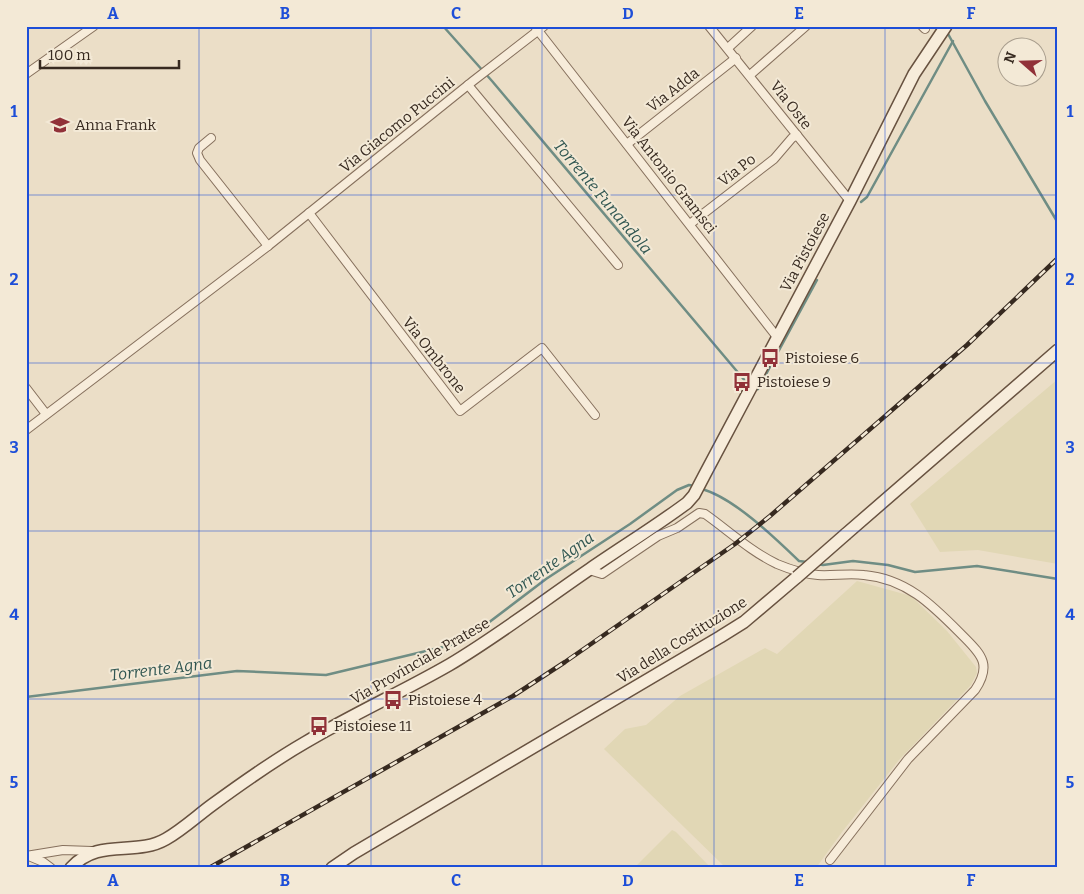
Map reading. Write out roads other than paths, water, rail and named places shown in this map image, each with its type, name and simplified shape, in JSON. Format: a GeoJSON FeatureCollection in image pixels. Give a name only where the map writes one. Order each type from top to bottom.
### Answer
{"type":"FeatureCollection","features":[{"type":"Feature","properties":{"kind":"street"},"geometry":{"type":"LineString","coordinates":[[26,74],[94,26]]}},
{"type":"Feature","properties":{"kind":"street","name":"Via Oste"},"geometry":{"type":"LineString","coordinates":[[709,26],[850,201]]}},
{"type":"Feature","properties":{"kind":"street"},"geometry":{"type":"LineString","coordinates":[[728,48],[752,26]]}},
{"type":"Feature","properties":{"kind":"street"},"geometry":{"type":"LineString","coordinates":[[750,75],[806,26]]}},
{"type":"Feature","properties":{"kind":"street","name":"Via Pistoiese"},"geometry":{"type":"LineString","coordinates":[[694,495],[850,201],[914,74],[946,26]]}},
{"type":"Feature","properties":{"kind":"street","name":"Via Giacomo Puccini"},"geometry":{"type":"LineString","coordinates":[[26,430],[268,246],[539,28]]}},
{"type":"Feature","properties":{"kind":"street","name":"Via Antonio Gramsci"},"geometry":{"type":"LineString","coordinates":[[539,28],[777,337]]}},
{"type":"Feature","properties":{"kind":"street","name":"Via Adda"},"geometry":{"type":"LineString","coordinates":[[627,144],[736,58]]}},
{"type":"Feature","properties":{"kind":"street"},"geometry":{"type":"LineString","coordinates":[[470,83],[618,265]]}},
{"type":"Feature","properties":{"kind":"street","name":"Via Po"},"geometry":{"type":"LineString","coordinates":[[690,224],[774,159],[792,138],[797,135]]}},
{"type":"Feature","properties":{"kind":"street"},"geometry":{"type":"LineString","coordinates":[[210,138],[198,148],[197,153],[200,160],[268,246]]}},
{"type":"Feature","properties":{"kind":"street","name":"Via Ombrone"},"geometry":{"type":"LineString","coordinates":[[309,213],[460,411],[542,348],[595,415]]}},
{"type":"Feature","properties":{"kind":"street","name":"Via della Costituzione"},"geometry":{"type":"LineString","coordinates":[[332,868],[712,643],[744,622],[1058,350]]}},
{"type":"Feature","properties":{"kind":"street"},"geometry":{"type":"LineString","coordinates":[[26,388],[46,414]]}},
{"type":"Feature","properties":{"kind":"street","name":"Via Provinciale Pratese"},"geometry":{"type":"LineString","coordinates":[[71,868],[79,860],[94,852],[137,847],[166,839],[223,796],[280,757],[450,664],[519,621],[589,570],[680,508],[694,495]]}},
{"type":"Feature","properties":{"kind":"street"},"geometry":{"type":"LineString","coordinates":[[589,570],[602,574],[658,536],[677,528],[699,514],[705,514],[748,548],[778,564],[818,575],[865,575],[892,582],[918,594],[935,608],[978,651],[985,672],[975,690],[908,759],[830,860]]}},
{"type":"Feature","properties":{"kind":"street"},"geometry":{"type":"LineString","coordinates":[[26,856],[63,850],[94,852]]}},
{"type":"Feature","properties":{"kind":"street"},"geometry":{"type":"LineString","coordinates":[[26,856],[36,858],[51,868]]}},
{"type":"Feature","properties":{"kind":"waterway","name":"Torrente Funandola"},"geometry":{"type":"LineString","coordinates":[[443,26],[492,81],[746,382]]}},
{"type":"Feature","properties":{"kind":"waterway"},"geometry":{"type":"LineString","coordinates":[[947,32],[985,101],[1058,223]]}},
{"type":"Feature","properties":{"kind":"waterway"},"geometry":{"type":"LineString","coordinates":[[861,202],[867,197],[953,41]]}},
{"type":"Feature","properties":{"kind":"waterway","name":"Torrente Funandola"},"geometry":{"type":"LineString","coordinates":[[754,390],[758,389],[817,280]]}},
{"type":"Feature","properties":{"kind":"waterway","name":"Torrente Agna"},"geometry":{"type":"LineString","coordinates":[[26,697],[237,671],[326,675],[447,646],[467,639],[546,579],[630,524],[677,490],[689,485],[695,486]]}},
{"type":"Feature","properties":{"kind":"waterway","name":"Torrente Agna"},"geometry":{"type":"LineString","coordinates":[[702,489],[727,501],[740,510],[766,530],[799,561],[807,562]]}},
{"type":"Feature","properties":{"kind":"waterway","name":"Torrente Agna"},"geometry":{"type":"LineString","coordinates":[[817,564],[853,561],[888,565],[915,572],[977,566],[1058,579]]}},
{"type":"Feature","properties":{"kind":"railway"},"geometry":{"type":"LineString","coordinates":[[209,868],[513,696],[735,544],[770,516],[967,345],[1058,258]]}},
{"type":"Feature","properties":{"kind":"place","name":"Anna Frank"},"geometry":{"type":"Point","coordinates":[60,125]}},
{"type":"Feature","properties":{"kind":"place","name":"Pistoiese 6"},"geometry":{"type":"Point","coordinates":[770,358]}},
{"type":"Feature","properties":{"kind":"place","name":"Pistoiese 9"},"geometry":{"type":"Point","coordinates":[742,382]}},
{"type":"Feature","properties":{"kind":"place","name":"Pistoiese 4"},"geometry":{"type":"Point","coordinates":[393,700]}},
{"type":"Feature","properties":{"kind":"place","name":"Pistoiese 11"},"geometry":{"type":"Point","coordinates":[319,726]}}]}
